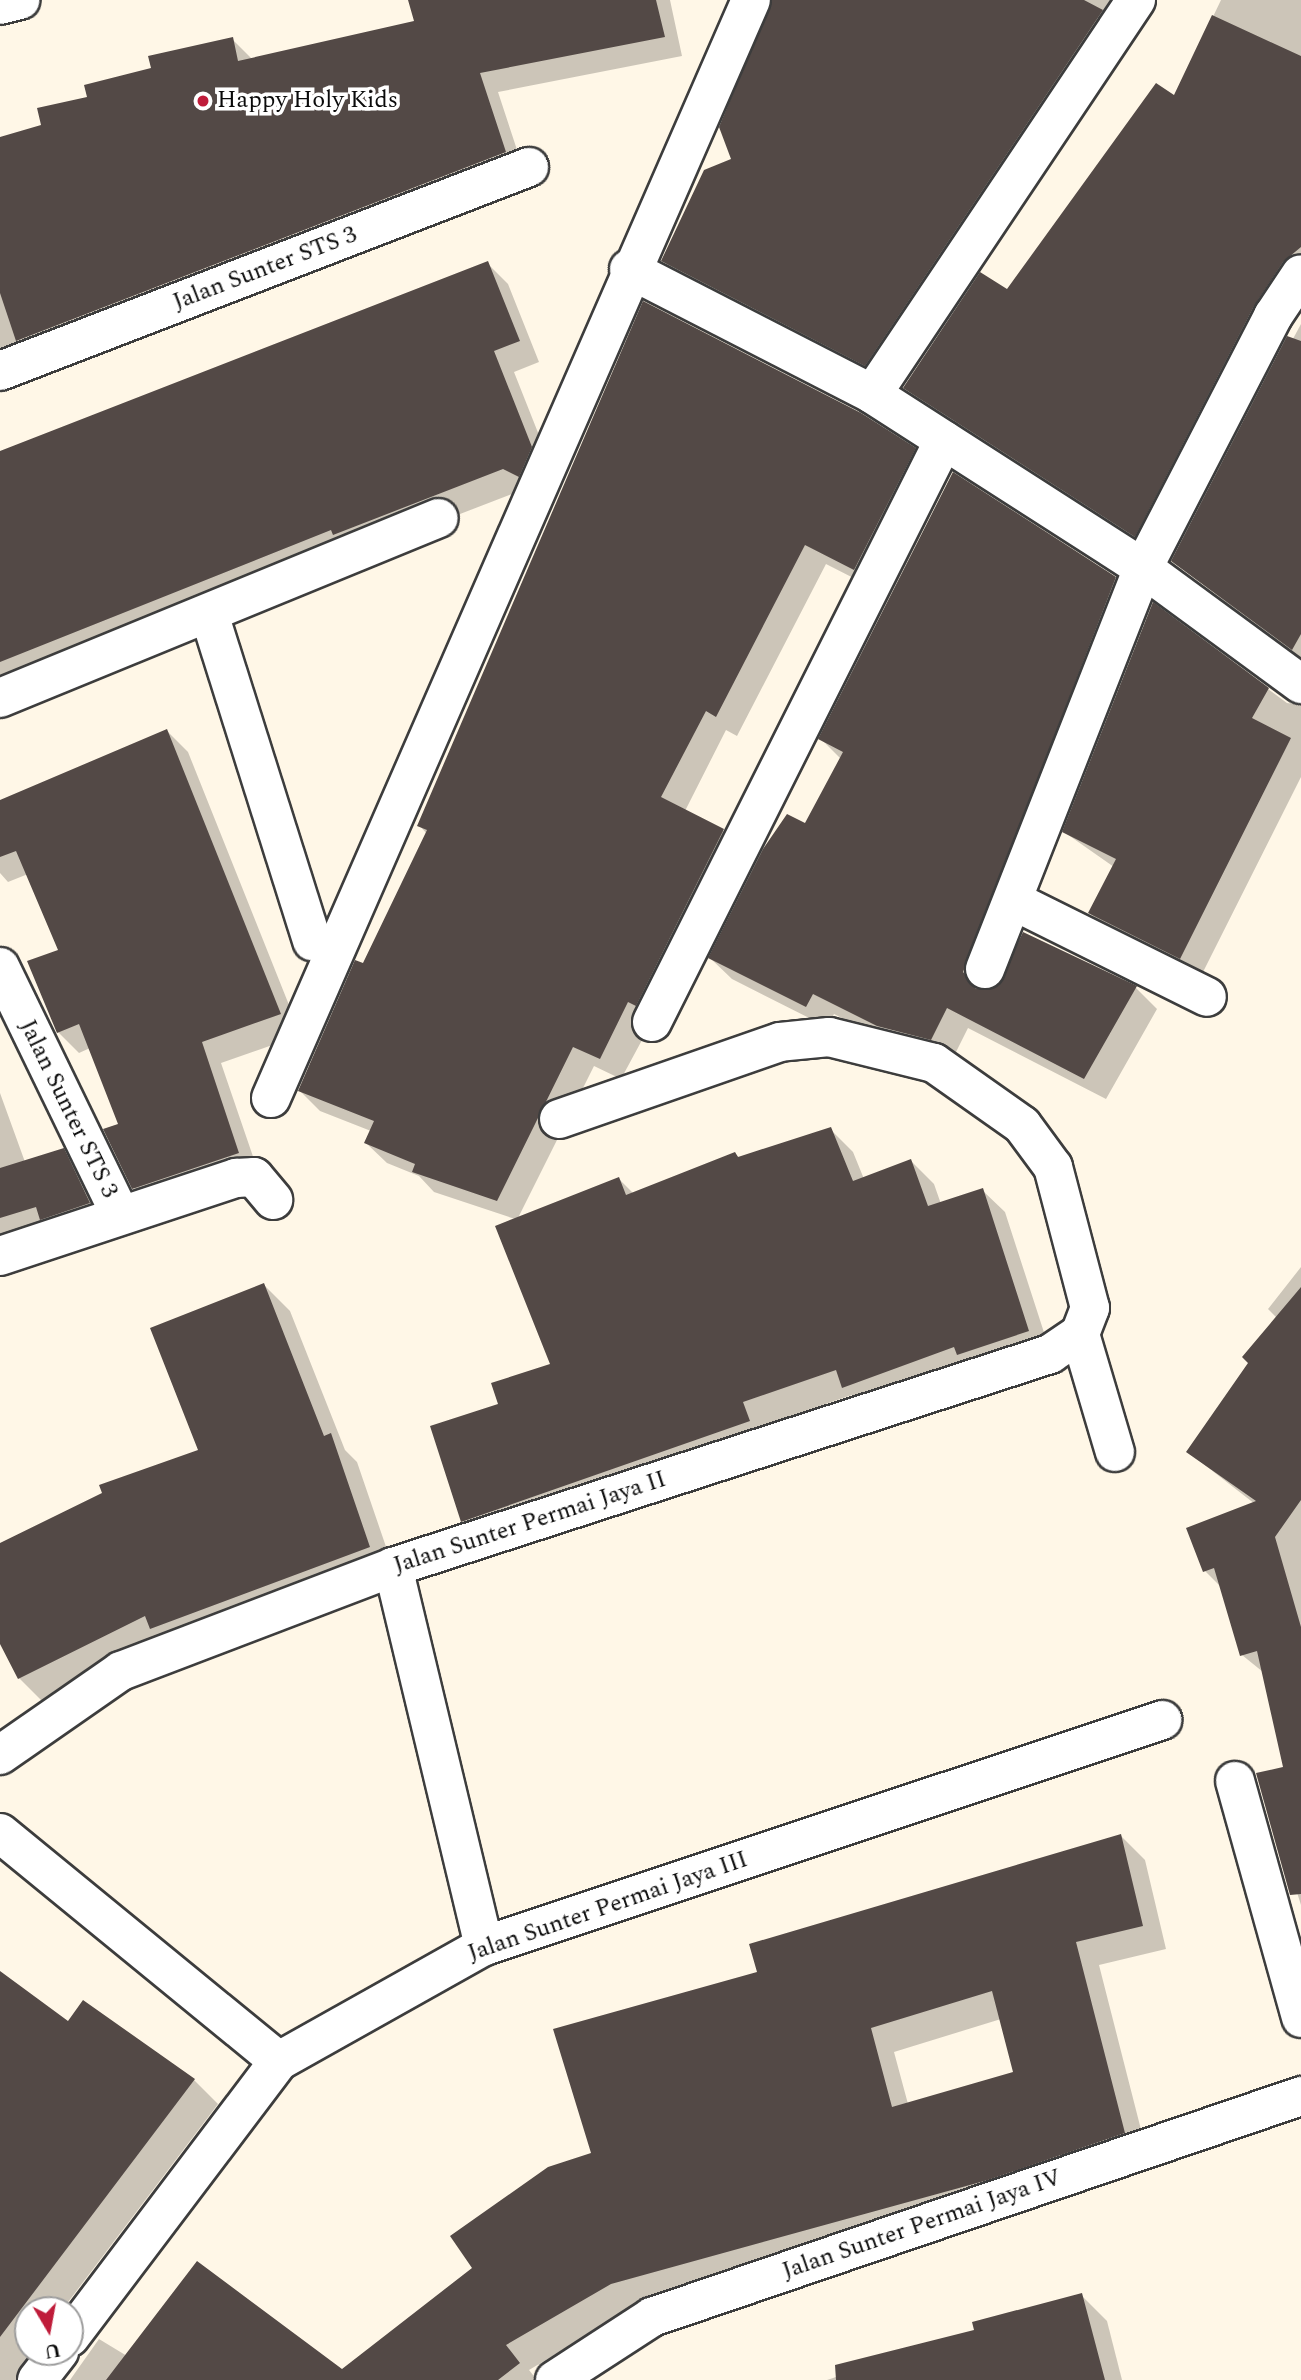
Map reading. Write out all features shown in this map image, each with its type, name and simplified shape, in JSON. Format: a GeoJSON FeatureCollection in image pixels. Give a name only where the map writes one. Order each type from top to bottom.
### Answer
{"type":"FeatureCollection","features":[{"type":"Feature","properties":{"kind":"street"},"geometry":{"type":"LineString","coordinates":[[0,5],[20,0]]}},
{"type":"Feature","properties":{"kind":"street"},"geometry":{"type":"LineString","coordinates":[[271,1097],[629,269],[751,0]]}},
{"type":"Feature","properties":{"kind":"street"},"geometry":{"type":"LineString","coordinates":[[872,394],[1136,0]]}},
{"type":"Feature","properties":{"kind":"street","name":"Jalan Sunter STS 3"},"geometry":{"type":"LineString","coordinates":[[0,371],[529,167]]}},
{"type":"Feature","properties":{"kind":"street"},"geometry":{"type":"LineString","coordinates":[[629,269],[872,394],[1143,568],[1301,684]]}},
{"type":"Feature","properties":{"kind":"street"},"geometry":{"type":"LineString","coordinates":[[985,969],[1016,902],[1143,568],[1301,274]]}},
{"type":"Feature","properties":{"kind":"street"},"geometry":{"type":"LineString","coordinates":[[652,1021],[944,440]]}},
{"type":"Feature","properties":{"kind":"street"},"geometry":{"type":"LineString","coordinates":[[0,698],[210,617],[438,518]]}},
{"type":"Feature","properties":{"kind":"street"},"geometry":{"type":"LineString","coordinates":[[210,617],[312,941]]}},
{"type":"Feature","properties":{"kind":"street"},"geometry":{"type":"LineString","coordinates":[[1016,902],[1207,997]]}},
{"type":"Feature","properties":{"kind":"street","name":"Jalan Sunter STS 3"},"geometry":{"type":"LineString","coordinates":[[0,967],[119,1212]]}},
{"type":"Feature","properties":{"kind":"street"},"geometry":{"type":"LineString","coordinates":[[559,1119],[780,1042],[829,1037],[934,1063],[1022,1125],[1054,1167],[1090,1308],[1080,1334],[1115,1452]]}},
{"type":"Feature","properties":{"kind":"street"},"geometry":{"type":"LineString","coordinates":[[0,1256],[119,1212],[236,1178],[254,1177],[273,1200]]}},
{"type":"Feature","properties":{"kind":"street","name":"Jalan Sunter Permai Jaya II"},"geometry":{"type":"LineString","coordinates":[[0,1755],[121,1671],[393,1567],[1050,1354],[1080,1334]]}},
{"type":"Feature","properties":{"kind":"street"},"geometry":{"type":"LineString","coordinates":[[393,1567],[484,1946]]}},
{"type":"Feature","properties":{"kind":"street","name":"Jalan Sunter Permai Jaya III"},"geometry":{"type":"LineString","coordinates":[[84,2319],[279,2062],[484,1946],[1162,1720]]}},
{"type":"Feature","properties":{"kind":"street"},"geometry":{"type":"LineString","coordinates":[[1235,1781],[1301,2018]]}},
{"type":"Feature","properties":{"kind":"street"},"geometry":{"type":"LineString","coordinates":[[0,1833],[279,2062]]}},
{"type":"Feature","properties":{"kind":"street","name":"Jalan Sunter Permai Jaya IV"},"geometry":{"type":"LineString","coordinates":[[555,2380],[652,2317],[1301,2096]]}},
{"type":"Feature","properties":{"kind":"street"},"geometry":{"type":"LineString","coordinates":[[37,2380],[48,2366]]}},
{"type":"Feature","properties":{"kind":"building"},"geometry":{"type":"Polygon","coordinates":[[[408,0],[656,0],[665,37],[480,73],[506,152],[16,341],[0,293],[0,137],[41,125],[37,108],[87,97],[84,85],[151,68],[148,56],[233,37],[238,61],[414,21],[408,0]]]}},
{"type":"Feature","properties":{"kind":"building"},"geometry":{"type":"Polygon","coordinates":[[[772,0],[1084,0],[1103,10],[865,366],[661,261],[704,170],[731,159],[719,127],[772,0]]]}},
{"type":"Feature","properties":{"kind":"building"},"geometry":{"type":"Polygon","coordinates":[[[1212,15],[1301,56],[1301,247],[1283,262],[1254,306],[1135,537],[903,388],[980,272],[1007,289],[1156,83],[1174,95],[1212,15]]]}},
{"type":"Feature","properties":{"kind":"building"},"geometry":{"type":"Polygon","coordinates":[[[488,261],[520,341],[494,351],[532,447],[519,477],[503,469],[333,535],[331,530],[0,662],[0,451],[488,261]]]}},
{"type":"Feature","properties":{"kind":"building"},"geometry":{"type":"Polygon","coordinates":[[[643,301],[861,413],[916,448],[854,570],[805,545],[716,717],[706,711],[661,797],[724,829],[636,1006],[628,1002],[600,1059],[573,1047],[497,1201],[412,1172],[415,1164],[364,1143],[374,1121],[298,1091],[355,960],[363,963],[427,830],[417,826],[643,301]]]}},
{"type":"Feature","properties":{"kind":"building"},"geometry":{"type":"Polygon","coordinates":[[[1287,336],[1301,341],[1301,634],[1292,650],[1171,561],[1287,336]]]}},
{"type":"Feature","properties":{"kind":"building"},"geometry":{"type":"Polygon","coordinates":[[[953,472],[1116,577],[963,972],[976,989],[998,986],[1023,932],[1137,986],[1084,1079],[947,1008],[931,1040],[877,1026],[813,994],[806,1007],[708,958],[763,849],[787,814],[805,823],[843,752],[818,739],[953,472]]]}},
{"type":"Feature","properties":{"kind":"building"},"geometry":{"type":"Polygon","coordinates":[[[1153,602],[1269,688],[1252,718],[1291,738],[1180,959],[1088,913],[1116,859],[1062,832],[1153,602]]]}},
{"type":"Feature","properties":{"kind":"building"},"geometry":{"type":"Polygon","coordinates":[[[167,729],[281,1014],[202,1042],[239,1153],[132,1189],[103,1129],[118,1124],[79,1024],[57,1033],[27,961],[58,950],[16,851],[0,857],[0,800],[167,729]]]}},
{"type":"Feature","properties":{"kind":"building"},"geometry":{"type":"Polygon","coordinates":[[[831,1127],[853,1181],[911,1159],[928,1206],[983,1188],[1029,1331],[957,1355],[954,1347],[842,1388],[836,1370],[743,1402],[750,1421],[461,1522],[430,1426],[498,1404],[491,1383],[550,1364],[495,1226],[619,1177],[626,1195],[735,1152],[738,1157],[831,1127]]]}},
{"type":"Feature","properties":{"kind":"building"},"geometry":{"type":"Polygon","coordinates":[[[64,1148],[90,1203],[40,1220],[36,1207],[0,1218],[0,1168],[64,1148]]]}},
{"type":"Feature","properties":{"kind":"building"},"geometry":{"type":"Polygon","coordinates":[[[264,1283],[324,1436],[331,1433],[370,1547],[150,1629],[145,1616],[18,1679],[0,1644],[0,1543],[102,1493],[99,1485],[198,1450],[150,1328],[264,1283]]]}},
{"type":"Feature","properties":{"kind":"building"},"geometry":{"type":"Polygon","coordinates":[[[1301,1287],[1301,1500],[1275,1537],[1301,1627],[1301,1894],[1290,1895],[1256,1773],[1283,1767],[1257,1651],[1240,1656],[1214,1568],[1203,1572],[1186,1528],[1256,1501],[1186,1452],[1248,1363],[1242,1357],[1301,1287]]]}},
{"type":"Feature","properties":{"kind":"building"},"geometry":{"type":"Polygon","coordinates":[[[1121,1834],[1143,1926],[1076,1942],[1125,2133],[988,2180],[611,2284],[506,2345],[520,2363],[498,2380],[106,2380],[197,2261],[342,2369],[472,2268],[450,2236],[548,2167],[591,2153],[553,2029],[757,1972],[749,1944],[1121,1834]],[[992,1991],[871,2028],[892,2107],[1013,2072],[992,1991]]]}},
{"type":"Feature","properties":{"kind":"building"},"geometry":{"type":"Polygon","coordinates":[[[0,1971],[68,2021],[83,2000],[195,2079],[31,2296],[14,2296],[14,2318],[0,2337],[0,1971]]]}},
{"type":"Feature","properties":{"kind":"building"},"geometry":{"type":"Polygon","coordinates":[[[1082,2293],[1105,2380],[836,2380],[835,2365],[974,2330],[972,2322],[1082,2293]]]}},
{"type":"Feature","properties":{"kind":"place","name":"Happy Holy Kids"},"geometry":{"type":"Point","coordinates":[203,101]}}]}
